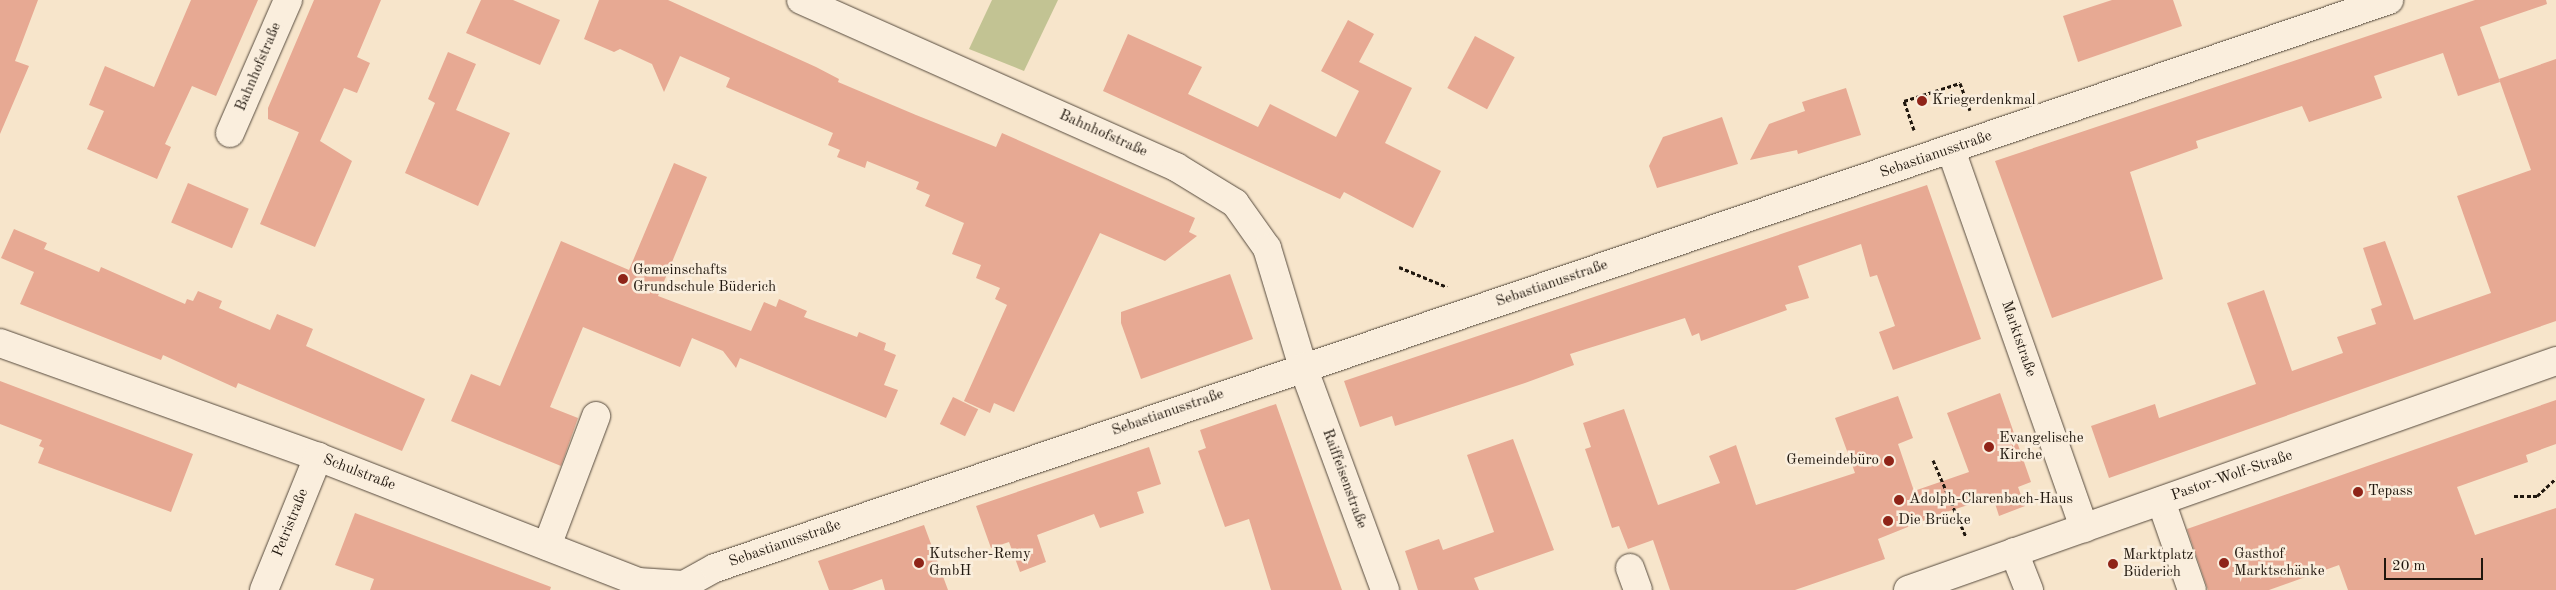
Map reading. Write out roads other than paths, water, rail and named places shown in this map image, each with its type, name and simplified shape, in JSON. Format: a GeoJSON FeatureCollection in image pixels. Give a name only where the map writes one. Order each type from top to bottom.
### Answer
{"type":"FeatureCollection","features":[{"type":"Feature","properties":{"kind":"street","name":"Bahnhofstraße"},"geometry":{"type":"LineString","coordinates":[[230,133],[288,0]]}},
{"type":"Feature","properties":{"kind":"street","name":"Bahnhofstraße"},"geometry":{"type":"LineString","coordinates":[[801,0],[1176,167],[1235,203],[1267,248],[1302,368]]}},
{"type":"Feature","properties":{"kind":"street","name":"Sebastianusstraße"},"geometry":{"type":"LineString","coordinates":[[719,579],[1302,368],[1952,150],[2389,0]]}},
{"type":"Feature","properties":{"kind":"street","name":"Marktstraße"},"geometry":{"type":"LineString","coordinates":[[1952,150],[2084,528]]}},
{"type":"Feature","properties":{"kind":"street","name":"Schulstraße"},"geometry":{"type":"LineString","coordinates":[[0,343],[318,457],[638,582],[684,585],[719,579]]}},
{"type":"Feature","properties":{"kind":"street","name":"Pastor-Wolf-Straße"},"geometry":{"type":"LineString","coordinates":[[1908,590],[2556,361]]}},
{"type":"Feature","properties":{"kind":"street","name":"Raiffeisenstraße"},"geometry":{"type":"LineString","coordinates":[[1302,368],[1384,590]]}},
{"type":"Feature","properties":{"kind":"street"},"geometry":{"type":"LineString","coordinates":[[547,546],[596,416]]}},
{"type":"Feature","properties":{"kind":"street","name":"Petristraße"},"geometry":{"type":"LineString","coordinates":[[264,590],[318,457]]}},
{"type":"Feature","properties":{"kind":"street"},"geometry":{"type":"LineString","coordinates":[[2161,501],[2192,590]]}},
{"type":"Feature","properties":{"kind":"street"},"geometry":{"type":"LineString","coordinates":[[2014,552],[2029,590]]}},
{"type":"Feature","properties":{"kind":"place","name":"Kriegerdenkmal"},"geometry":{"type":"Point","coordinates":[1922,101]}},
{"type":"Feature","properties":{"kind":"place","name":"Gemeinschafts Grundschule Büderich"},"geometry":{"type":"Point","coordinates":[623,279]}},
{"type":"Feature","properties":{"kind":"place","name":"Evangelische Kirche"},"geometry":{"type":"Point","coordinates":[1989,447]}},
{"type":"Feature","properties":{"kind":"place","name":"Gemeindebüro"},"geometry":{"type":"Point","coordinates":[1889,461]}},
{"type":"Feature","properties":{"kind":"place","name":"Tepass"},"geometry":{"type":"Point","coordinates":[2358,492]}},
{"type":"Feature","properties":{"kind":"place","name":"Adolph-Clarenbach-Haus"},"geometry":{"type":"Point","coordinates":[1899,500]}},
{"type":"Feature","properties":{"kind":"place","name":"Die Brücke"},"geometry":{"type":"Point","coordinates":[1888,521]}},
{"type":"Feature","properties":{"kind":"place","name":"Kutscher-Remy GmbH"},"geometry":{"type":"Point","coordinates":[919,563]}},
{"type":"Feature","properties":{"kind":"place","name":"Gasthof Marktschänke"},"geometry":{"type":"Point","coordinates":[2224,563]}},
{"type":"Feature","properties":{"kind":"place","name":"Marktplatz Büderich"},"geometry":{"type":"Point","coordinates":[2113,564]}}]}
